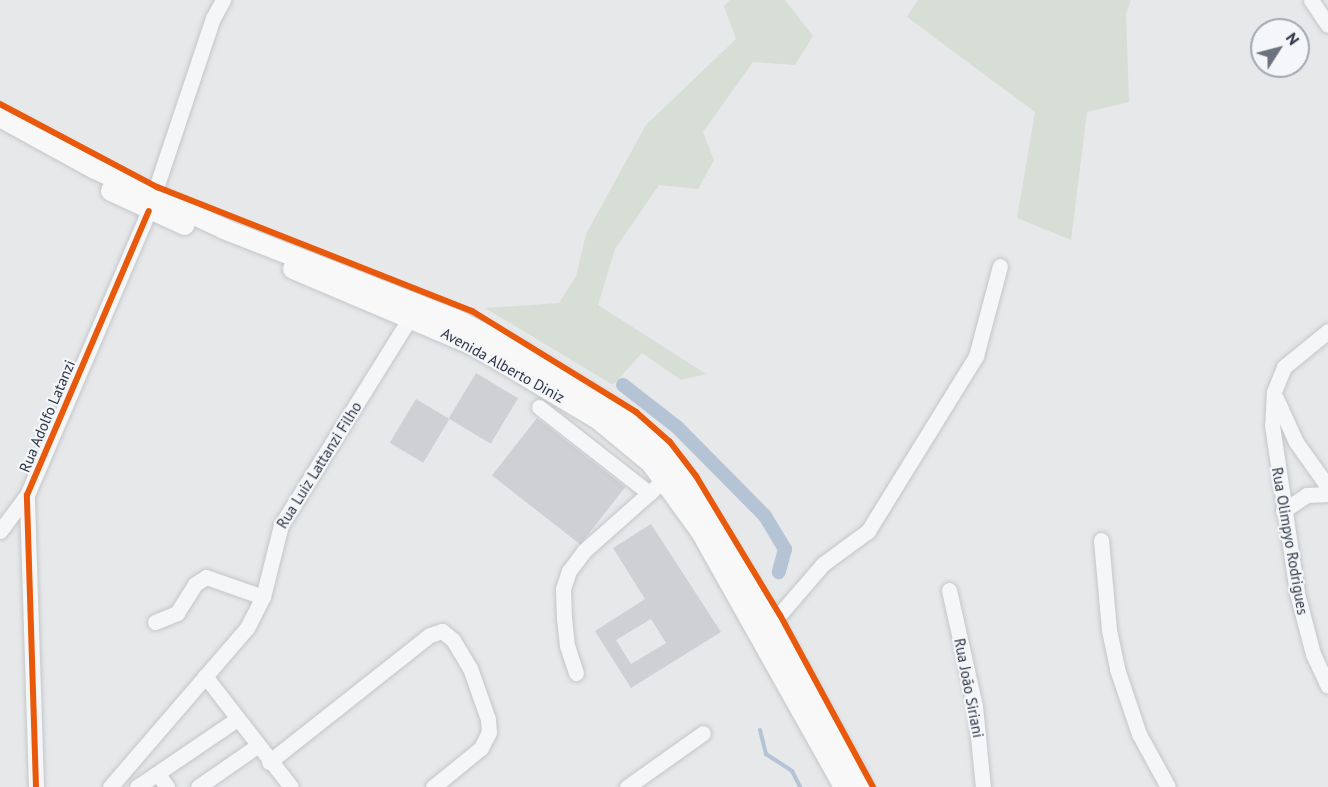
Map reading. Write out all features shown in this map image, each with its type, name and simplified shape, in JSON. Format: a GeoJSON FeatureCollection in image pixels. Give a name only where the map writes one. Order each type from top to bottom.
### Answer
{"type":"FeatureCollection","features":[{"type":"Feature","properties":{"kind":"main road","name":"Avenida Alberto Diniz"},"geometry":{"type":"LineString","coordinates":[[0,117],[151,204],[455,319],[518,351],[616,411],[665,455],[688,485],[773,622],[863,787]]}},
{"type":"Feature","properties":{"kind":"main road","name":"Avenida Alberto Diniz"},"geometry":{"type":"LineString","coordinates":[[0,132],[151,204],[475,346],[598,420],[636,450],[664,480],[701,532],[844,787]]}},
{"type":"Feature","properties":{"kind":"street"},"geometry":{"type":"LineString","coordinates":[[151,204],[213,18],[223,0]]}},
{"type":"Feature","properties":{"kind":"street"},"geometry":{"type":"LineString","coordinates":[[1311,0],[1328,25]]}},
{"type":"Feature","properties":{"kind":"street","name":"Rua Adolfo Latanzi"},"geometry":{"type":"LineString","coordinates":[[36,787],[27,495],[151,204]]}},
{"type":"Feature","properties":{"kind":"street"},"geometry":{"type":"LineString","coordinates":[[773,622],[823,564],[868,531],[975,357],[1000,266]]}},
{"type":"Feature","properties":{"kind":"street","name":"Rua Luiz Lattanzi Filho"},"geometry":{"type":"LineString","coordinates":[[110,787],[247,628],[263,597],[281,525],[411,316]]}},
{"type":"Feature","properties":{"kind":"street"},"geometry":{"type":"LineString","coordinates":[[1328,331],[1284,367],[1274,392],[1296,442],[1328,487]]}},
{"type":"Feature","properties":{"kind":"street","name":"Rua Olimpyo Rodrigues"},"geometry":{"type":"LineString","coordinates":[[1274,392],[1272,424],[1283,511],[1313,654],[1328,686]]}},
{"type":"Feature","properties":{"kind":"street"},"geometry":{"type":"LineString","coordinates":[[539,407],[649,493]]}},
{"type":"Feature","properties":{"kind":"street"},"geometry":{"type":"LineString","coordinates":[[576,673],[567,646],[564,619],[563,589],[569,571],[584,551],[664,480]]}},
{"type":"Feature","properties":{"kind":"street"},"geometry":{"type":"LineString","coordinates":[[1283,511],[1306,495],[1328,494]]}},
{"type":"Feature","properties":{"kind":"street"},"geometry":{"type":"LineString","coordinates":[[0,531],[27,495]]}},
{"type":"Feature","properties":{"kind":"street"},"geometry":{"type":"LineString","coordinates":[[1101,540],[1109,630],[1117,669],[1139,734],[1168,787]]}},
{"type":"Feature","properties":{"kind":"street"},"geometry":{"type":"LineString","coordinates":[[155,621],[177,613],[195,584],[206,577],[263,597]]}},
{"type":"Feature","properties":{"kind":"street","name":"Rua João Siriani"},"geometry":{"type":"LineString","coordinates":[[949,590],[975,706],[983,787]]}},
{"type":"Feature","properties":{"kind":"street"},"geometry":{"type":"LineString","coordinates":[[269,762],[430,635],[442,632],[453,640],[470,668],[488,719],[489,732],[481,748],[433,787]]}},
{"type":"Feature","properties":{"kind":"street"},"geometry":{"type":"LineString","coordinates":[[205,676],[269,762],[291,787]]}},
{"type":"Feature","properties":{"kind":"street"},"geometry":{"type":"LineString","coordinates":[[152,782],[237,719]]}},
{"type":"Feature","properties":{"kind":"street"},"geometry":{"type":"LineString","coordinates":[[627,787],[703,734]]}},
{"type":"Feature","properties":{"kind":"street"},"geometry":{"type":"LineString","coordinates":[[198,787],[257,746]]}},
{"type":"Feature","properties":{"kind":"shaded area"},"geometry":{"type":"Polygon","coordinates":[[[730,0],[785,0],[813,36],[795,65],[753,62],[703,132],[714,160],[698,189],[659,185],[615,249],[598,305],[706,374],[681,380],[642,353],[613,385],[485,308],[559,303],[576,276],[586,234],[646,125],[736,39],[724,6],[730,0]]]}},
{"type":"Feature","properties":{"kind":"shaded area"},"geometry":{"type":"Polygon","coordinates":[[[918,0],[1131,0],[1126,14],[1129,102],[1087,112],[1071,240],[1017,218],[1035,112],[907,17],[918,0]]]}},
{"type":"Feature","properties":{"kind":"building"},"geometry":{"type":"Polygon","coordinates":[[[476,373],[518,398],[491,444],[449,418],[476,373]]]}},
{"type":"Feature","properties":{"kind":"building"},"geometry":{"type":"Polygon","coordinates":[[[416,399],[449,419],[423,463],[390,443],[416,399]]]}},
{"type":"Feature","properties":{"kind":"building"},"geometry":{"type":"Polygon","coordinates":[[[537,418],[625,487],[580,544],[492,476],[537,418]]]}},
{"type":"Feature","properties":{"kind":"building"},"geometry":{"type":"Polygon","coordinates":[[[651,524],[721,632],[631,688],[595,631],[645,599],[613,548],[651,524]],[[651,619],[616,640],[631,664],[666,643],[651,619]]]}},
{"type":"Feature","properties":{"kind":"waterway"},"geometry":{"type":"LineString","coordinates":[[623,385],[677,427],[765,516],[785,549],[779,572]]}},
{"type":"Feature","properties":{"kind":"waterway"},"geometry":{"type":"LineString","coordinates":[[760,730],[766,754],[792,771],[800,787]]}},
{"type":"Feature","properties":{"kind":"cycle path"},"geometry":{"type":"LineString","coordinates":[[0,104],[157,187],[472,311],[636,412],[670,442],[696,476],[780,615],[873,787]]}},
{"type":"Feature","properties":{"kind":"cycle path"},"geometry":{"type":"LineString","coordinates":[[36,787],[27,495],[149,211]]}}]}
